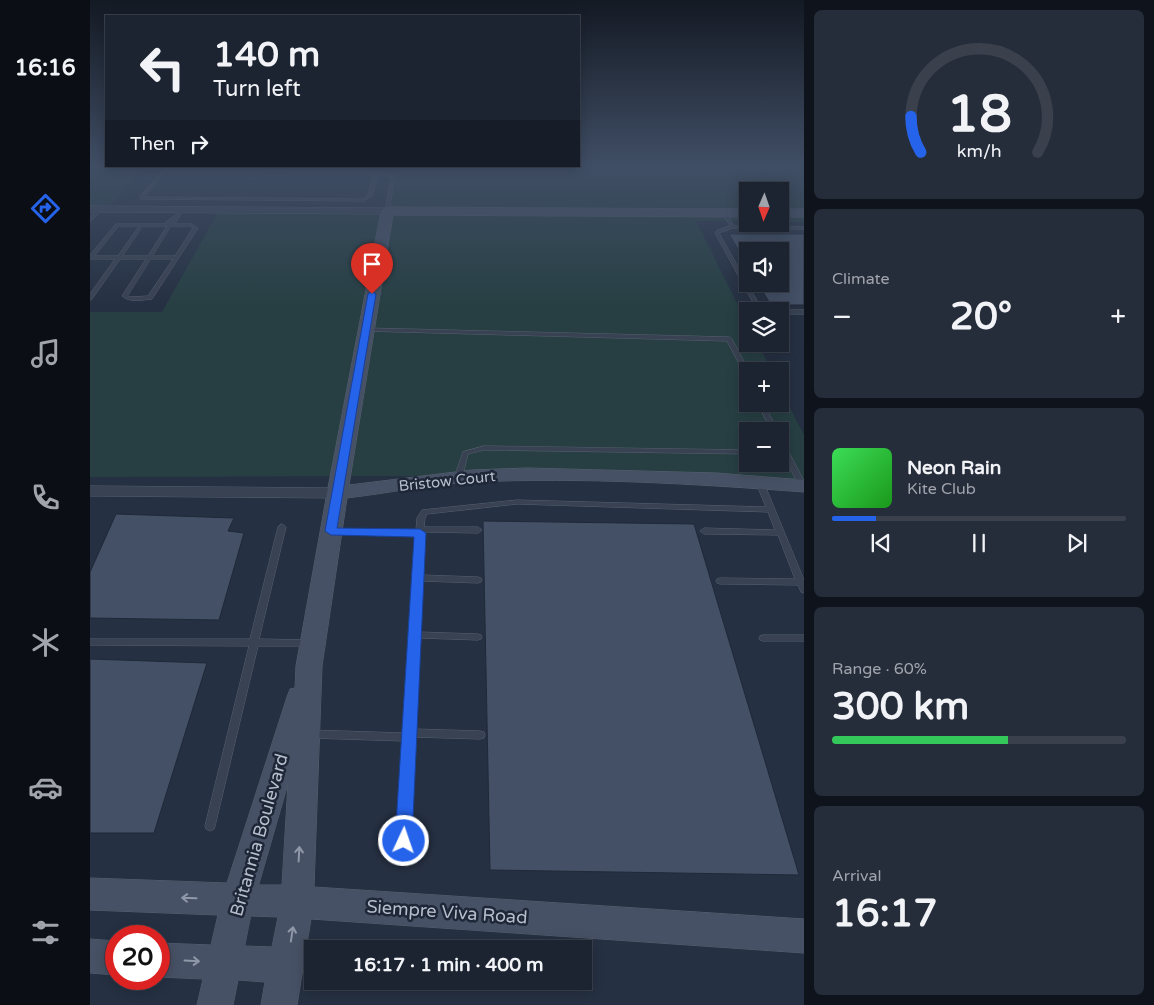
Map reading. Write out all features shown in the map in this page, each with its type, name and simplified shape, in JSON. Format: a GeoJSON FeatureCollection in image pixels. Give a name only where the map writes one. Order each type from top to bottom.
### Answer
{"type":"FeatureCollection","features":[{"type":"Feature","properties":{"kind":"street","name":"Britannia Boulevard"},"geometry":{"type":"LineString","coordinates":[[279,1005],[297,902],[311,655],[337,493],[387,213]]}},
{"type":"Feature","properties":{"kind":"street"},"geometry":{"type":"LineString","coordinates":[[707,213],[739,213]]}},
{"type":"Feature","properties":{"kind":"street"},"geometry":{"type":"LineString","coordinates":[[789,213],[804,213]]}},
{"type":"Feature","properties":{"kind":"street","name":"Bristow Court"},"geometry":{"type":"LineString","coordinates":[[90,491],[337,493],[458,478],[527,474],[716,479],[803,486]]}},
{"type":"Feature","properties":{"kind":"street","name":"Britannia Boulevard"},"geometry":{"type":"LineString","coordinates":[[215,1005],[238,900],[311,655]]}},
{"type":"Feature","properties":{"kind":"street","name":"Siempre Viva Road"},"geometry":{"type":"LineString","coordinates":[[90,894],[297,902],[804,936]]}},
{"type":"Feature","properties":{"kind":"street"},"geometry":{"type":"LineString","coordinates":[[90,956],[105,957]]}},
{"type":"Feature","properties":{"kind":"street"},"geometry":{"type":"LineString","coordinates":[[170,960],[287,965]]}},
{"type":"Feature","properties":{"kind":"lane"},"geometry":{"type":"LineString","coordinates":[[90,257],[115,226],[142,225],[170,225],[191,225],[196,228],[150,298],[125,298],[125,296],[170,225],[168,223],[178,213]]}},
{"type":"Feature","properties":{"kind":"lane"},"geometry":{"type":"LineString","coordinates":[[724,213],[733,227]]}},
{"type":"Feature","properties":{"kind":"lane"},"geometry":{"type":"LineString","coordinates":[[90,298],[142,225]]}},
{"type":"Feature","properties":{"kind":"lane"},"geometry":{"type":"LineString","coordinates":[[755,302],[718,233],[719,230],[733,227],[804,228]]}},
{"type":"Feature","properties":{"kind":"lane"},"geometry":{"type":"LineString","coordinates":[[90,257],[177,258]]}},
{"type":"Feature","properties":{"kind":"lane"},"geometry":{"type":"LineString","coordinates":[[789,312],[804,312]]}},
{"type":"Feature","properties":{"kind":"lane"},"geometry":{"type":"LineString","coordinates":[[366,330],[729,339],[741,362]]}},
{"type":"Feature","properties":{"kind":"lane"},"geometry":{"type":"LineString","coordinates":[[458,478],[465,453],[484,448],[739,452]]}},
{"type":"Feature","properties":{"kind":"lane"},"geometry":{"type":"LineString","coordinates":[[789,462],[803,486]]}},
{"type":"Feature","properties":{"kind":"lane"},"geometry":{"type":"LineString","coordinates":[[760,482],[804,590]]}},
{"type":"Feature","properties":{"kind":"lane"},"geometry":{"type":"LineString","coordinates":[[404,841],[420,531],[421,518],[425,512],[517,502],[771,510]]}},
{"type":"Feature","properties":{"kind":"lane"},"geometry":{"type":"LineString","coordinates":[[210,826],[282,527]]}},
{"type":"Feature","properties":{"kind":"lane"},"geometry":{"type":"LineString","coordinates":[[331,531],[478,530]]}},
{"type":"Feature","properties":{"kind":"lane"},"geometry":{"type":"LineString","coordinates":[[704,531],[781,533]]}},
{"type":"Feature","properties":{"kind":"lane"},"geometry":{"type":"LineString","coordinates":[[418,578],[478,580]]}},
{"type":"Feature","properties":{"kind":"lane"},"geometry":{"type":"LineString","coordinates":[[720,581],[800,582]]}},
{"type":"Feature","properties":{"kind":"lane"},"geometry":{"type":"LineString","coordinates":[[415,635],[478,637]]}},
{"type":"Feature","properties":{"kind":"lane"},"geometry":{"type":"LineString","coordinates":[[763,638],[804,638]]}},
{"type":"Feature","properties":{"kind":"lane"},"geometry":{"type":"LineString","coordinates":[[90,642],[255,643],[311,655]]}},
{"type":"Feature","properties":{"kind":"lane"},"geometry":{"type":"LineString","coordinates":[[306,734],[480,735]]}},
{"type":"Feature","properties":{"kind":"green space"},"geometry":{"type":"Polygon","coordinates":[[[217,213],[739,213],[739,221],[696,221],[739,307],[739,352],[762,352],[767,362],[739,362],[739,412],[789,412],[789,406],[804,435],[804,486],[472,476],[90,477],[90,312],[162,312],[217,213]]]}},
{"type":"Feature","properties":{"kind":"green space"},"geometry":{"type":"Polygon","coordinates":[[[789,213],[804,213],[804,222],[789,222],[789,213]]]}},
{"type":"Feature","properties":{"kind":"building"},"geometry":{"type":"Polygon","coordinates":[[[729,234],[804,234],[804,305],[789,305],[789,302],[769,302],[763,292],[789,292],[789,242],[739,242],[739,251],[729,234]]]}},
{"type":"Feature","properties":{"kind":"building"},"geometry":{"type":"Polygon","coordinates":[[[116,514],[234,518],[228,531],[244,533],[219,620],[90,618],[90,572],[116,514]]]}},
{"type":"Feature","properties":{"kind":"building"},"geometry":{"type":"Polygon","coordinates":[[[483,521],[694,524],[799,875],[490,870],[483,521]]]}},
{"type":"Feature","properties":{"kind":"building"},"geometry":{"type":"Polygon","coordinates":[[[90,659],[207,663],[154,833],[90,833],[90,659]]]}},
{"type":"Feature","properties":{"kind":"route"},"geometry":{"type":"LineString","coordinates":[[372,294],[331,531],[420,533],[404,841]]}}]}
